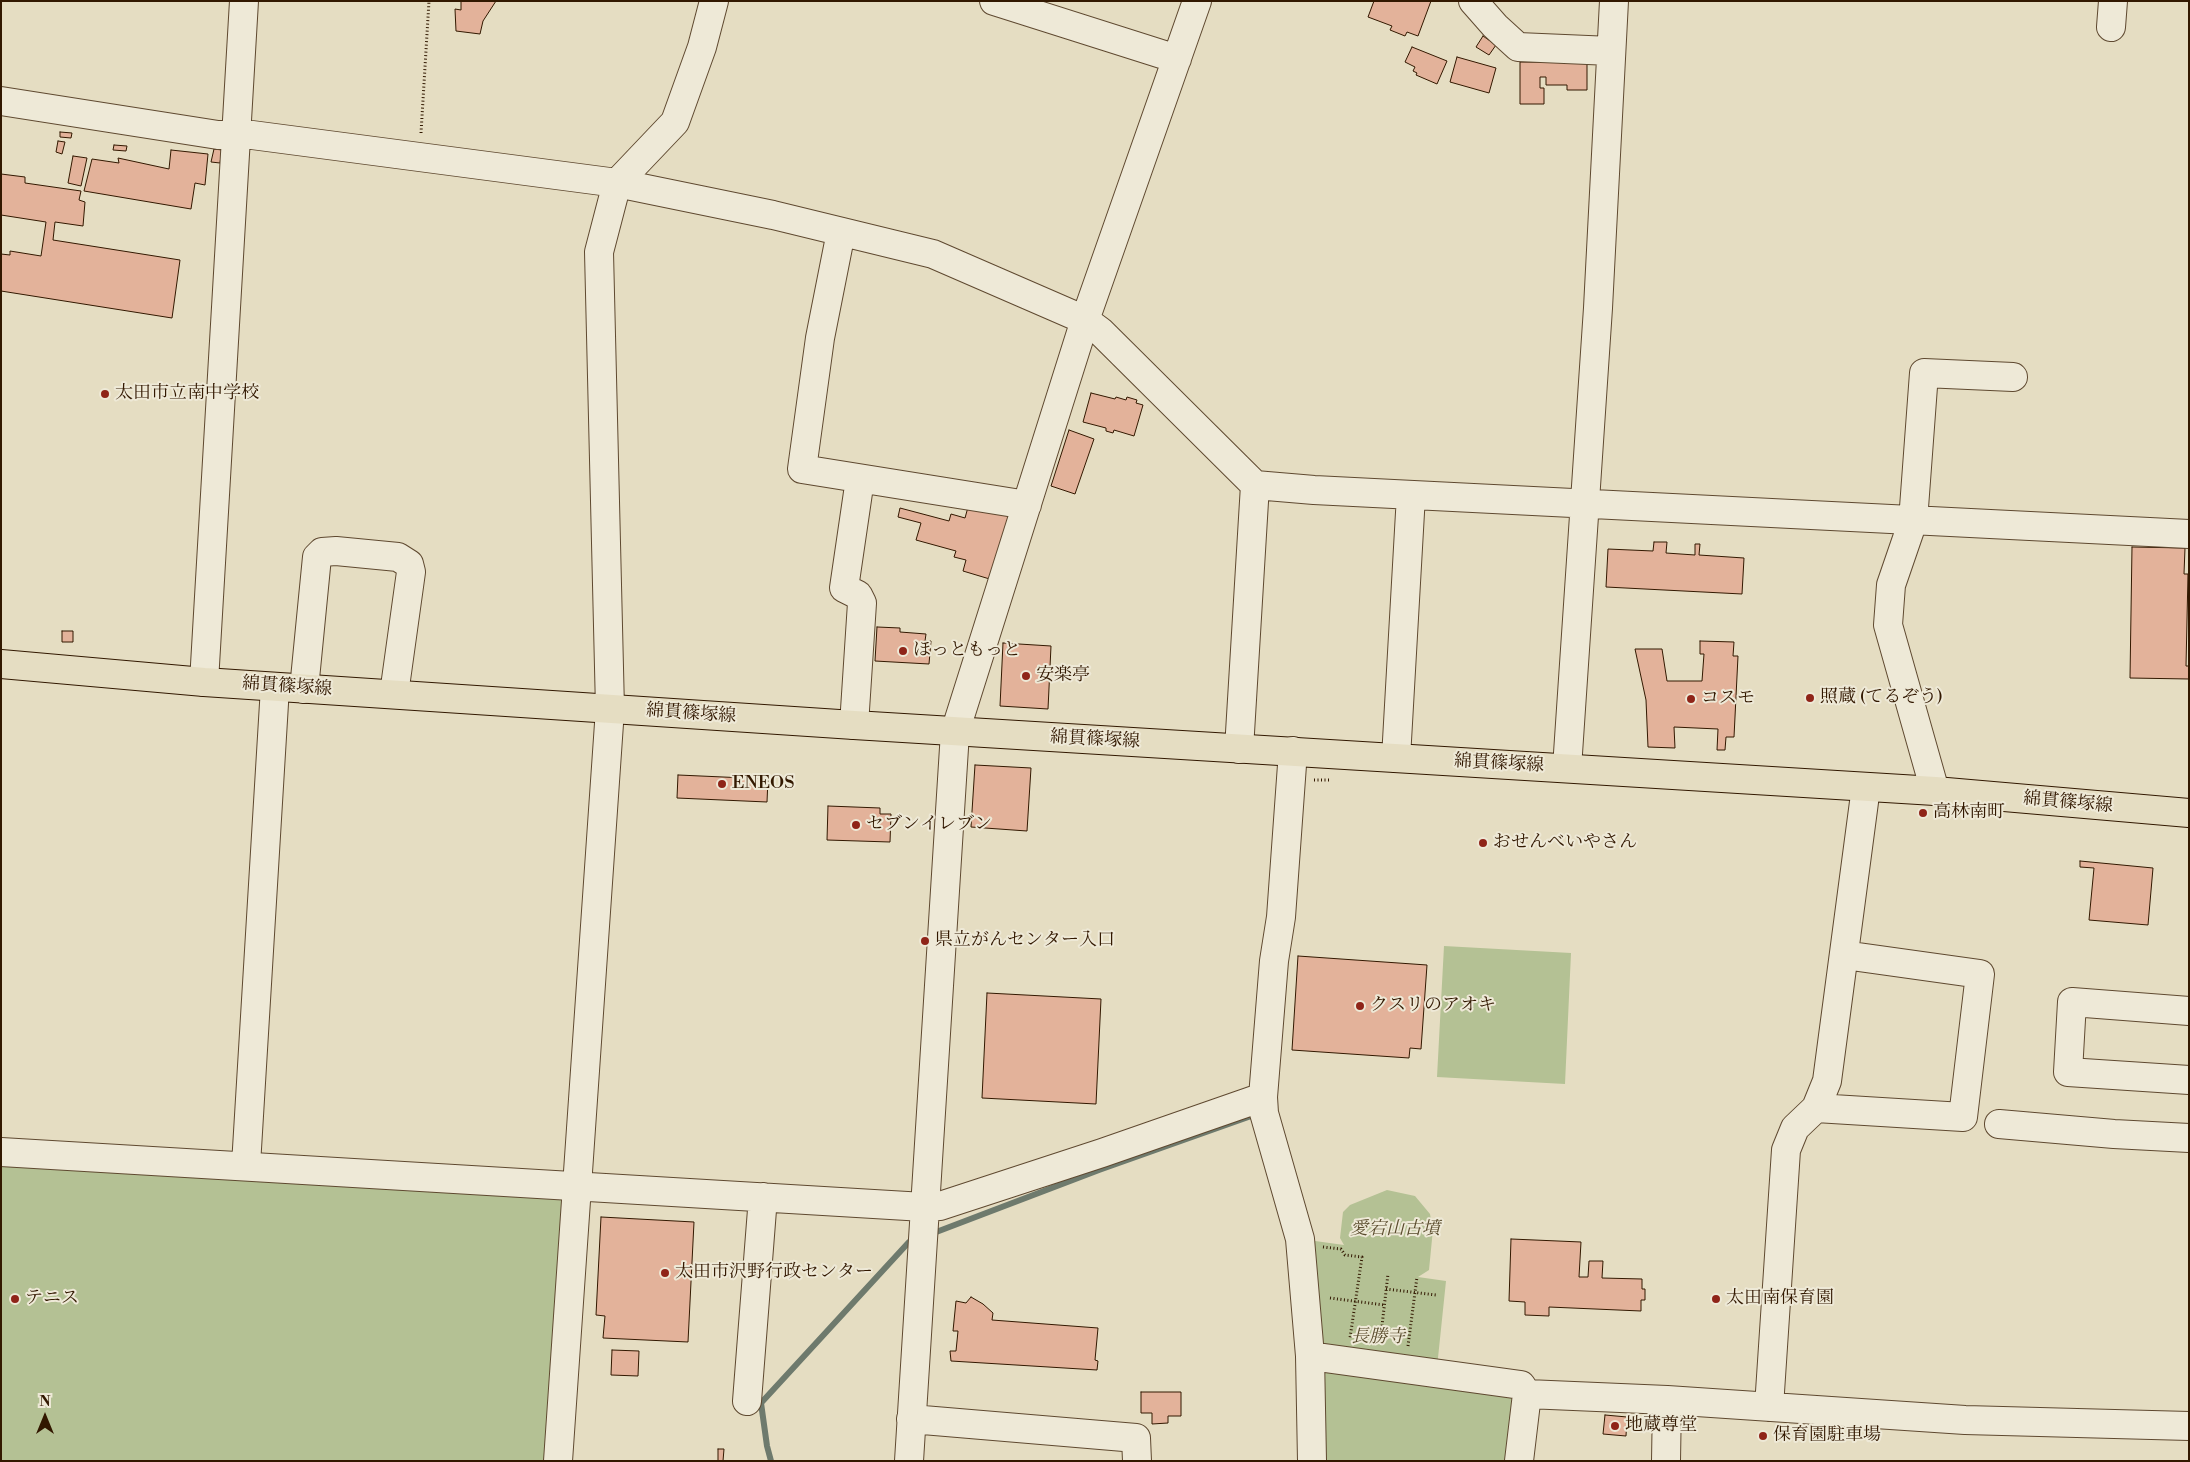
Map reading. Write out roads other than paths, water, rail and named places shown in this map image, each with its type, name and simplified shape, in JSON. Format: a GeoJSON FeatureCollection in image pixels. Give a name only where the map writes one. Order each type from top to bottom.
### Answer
{"type":"FeatureCollection","features":[{"type":"Feature","properties":{"kind":"main road","name":"綿貫篠塚線"},"geometry":{"type":"LineString","coordinates":[[1,664],[204,682],[955,732],[1935,791],[2189,814]]}},
{"type":"Feature","properties":{"kind":"street"},"geometry":{"type":"LineString","coordinates":[[204,682],[238,135],[244,1]]}},
{"type":"Feature","properties":{"kind":"street"},"geometry":{"type":"LineString","coordinates":[[558,1461],[610,709],[599,252],[617,183],[675,122],[702,47],[714,1]]}},
{"type":"Feature","properties":{"kind":"street"},"geometry":{"type":"LineString","coordinates":[[994,1],[1177,59]]}},
{"type":"Feature","properties":{"kind":"street"},"geometry":{"type":"LineString","coordinates":[[909,1461],[955,732],[1085,320],[1197,1]]}},
{"type":"Feature","properties":{"kind":"street"},"geometry":{"type":"LineString","coordinates":[[1473,1],[1495,26],[1518,47],[1611,50]]}},
{"type":"Feature","properties":{"kind":"street"},"geometry":{"type":"LineString","coordinates":[[1567,768],[1598,308],[1614,1]]}},
{"type":"Feature","properties":{"kind":"street"},"geometry":{"type":"LineString","coordinates":[[1,100],[218,135],[252,135],[617,183],[773,215],[933,254],[1085,320],[1100,331],[1255,485],[1411,495],[1584,502],[1913,521],[2189,534]]}},
{"type":"Feature","properties":{"kind":"street"},"geometry":{"type":"LineString","coordinates":[[841,232],[820,338],[802,469],[1026,505]]}},
{"type":"Feature","properties":{"kind":"street"},"geometry":{"type":"LineString","coordinates":[[1935,791],[1888,625],[1891,585],[1913,521],[1924,373],[2013,377]]}},
{"type":"Feature","properties":{"kind":"street"},"geometry":{"type":"LineString","coordinates":[[854,725],[862,603],[858,595],[844,588],[860,479]]}},
{"type":"Feature","properties":{"kind":"street"},"geometry":{"type":"LineString","coordinates":[[1240,749],[1255,485]]}},
{"type":"Feature","properties":{"kind":"street"},"geometry":{"type":"LineString","coordinates":[[1396,758],[1411,495]]}},
{"type":"Feature","properties":{"kind":"street"},"geometry":{"type":"LineString","coordinates":[[304,688],[317,557],[322,552],[336,551],[398,557],[409,564],[411,572],[394,694]]}},
{"type":"Feature","properties":{"kind":"street"},"geometry":{"type":"LineString","coordinates":[[246,1165],[275,687]]}},
{"type":"Feature","properties":{"kind":"street"},"geometry":{"type":"LineString","coordinates":[[1293,751],[1281,917],[1274,961],[1263,1097],[1264,1113],[1300,1238],[1310,1356],[1312,1461]]}},
{"type":"Feature","properties":{"kind":"street"},"geometry":{"type":"LineString","coordinates":[[1769,1406],[1786,1150],[1795,1128],[1816,1108],[1827,1081],[1866,787]]}},
{"type":"Feature","properties":{"kind":"street"},"geometry":{"type":"LineString","coordinates":[[1816,1108],[1963,1117],[1980,974],[1844,955]]}},
{"type":"Feature","properties":{"kind":"street"},"geometry":{"type":"LineString","coordinates":[[2189,1011],[2072,1002],[2068,1072],[2189,1080]]}},
{"type":"Feature","properties":{"kind":"street"},"geometry":{"type":"LineString","coordinates":[[1,1152],[246,1165],[924,1207],[949,1204],[1263,1097]]}},
{"type":"Feature","properties":{"kind":"street"},"geometry":{"type":"LineString","coordinates":[[1999,1124],[2114,1134],[2189,1138]]}},
{"type":"Feature","properties":{"kind":"street"},"geometry":{"type":"LineString","coordinates":[[747,1401],[763,1197]]}},
{"type":"Feature","properties":{"kind":"street"},"geometry":{"type":"LineString","coordinates":[[1310,1356],[1521,1384],[1527,1394],[1519,1461]]}},
{"type":"Feature","properties":{"kind":"street"},"geometry":{"type":"LineString","coordinates":[[1527,1394],[1769,1406],[1965,1420],[2189,1426]]}},
{"type":"Feature","properties":{"kind":"street"},"geometry":{"type":"LineString","coordinates":[[1666,1461],[1667,1400]]}},
{"type":"Feature","properties":{"kind":"street"},"geometry":{"type":"LineString","coordinates":[[911,1419],[1136,1438],[1137,1461]]}},
{"type":"Feature","properties":{"kind":"waterway"},"geometry":{"type":"LineString","coordinates":[[931,1234],[1099,1170],[1254,1115]]}},
{"type":"Feature","properties":{"kind":"waterway"},"geometry":{"type":"LineString","coordinates":[[771,1461],[761,1403],[909,1242],[917,1239]]}},
{"type":"Feature","properties":{"kind":"place","name":"太田市立南中学校"},"geometry":{"type":"Point","coordinates":[105,394]}},
{"type":"Feature","properties":{"kind":"place","name":"ほっともっと"},"geometry":{"type":"Point","coordinates":[903,651]}},
{"type":"Feature","properties":{"kind":"place","name":"安楽亭"},"geometry":{"type":"Point","coordinates":[1026,676]}},
{"type":"Feature","properties":{"kind":"place","name":"照蔵 (てるぞう)"},"geometry":{"type":"Point","coordinates":[1810,698]}},
{"type":"Feature","properties":{"kind":"place","name":"コスモ"},"geometry":{"type":"Point","coordinates":[1691,699]}},
{"type":"Feature","properties":{"kind":"place","name":"ENEOS"},"geometry":{"type":"Point","coordinates":[722,784]}},
{"type":"Feature","properties":{"kind":"place","name":"高林南町"},"geometry":{"type":"Point","coordinates":[1923,813]}},
{"type":"Feature","properties":{"kind":"place","name":"セブンイレブン"},"geometry":{"type":"Point","coordinates":[856,825]}},
{"type":"Feature","properties":{"kind":"place","name":"おせんべいやさん"},"geometry":{"type":"Point","coordinates":[1483,843]}},
{"type":"Feature","properties":{"kind":"place","name":"県立がんセンター入口"},"geometry":{"type":"Point","coordinates":[925,941]}},
{"type":"Feature","properties":{"kind":"place","name":"クスリのアオキ"},"geometry":{"type":"Point","coordinates":[1360,1006]}},
{"type":"Feature","properties":{"kind":"place","name":"太田市沢野行政センター"},"geometry":{"type":"Point","coordinates":[665,1273]}},
{"type":"Feature","properties":{"kind":"place","name":"テニス"},"geometry":{"type":"Point","coordinates":[15,1299]}},
{"type":"Feature","properties":{"kind":"place","name":"太田南保育園"},"geometry":{"type":"Point","coordinates":[1716,1299]}},
{"type":"Feature","properties":{"kind":"place","name":"地蔵尊堂"},"geometry":{"type":"Point","coordinates":[1615,1426]}},
{"type":"Feature","properties":{"kind":"place","name":"保育園駐車場"},"geometry":{"type":"Point","coordinates":[1763,1436]}},
{"type":"Feature","properties":{"kind":"park label","name":"愛宕山古墳"},"geometry":{"type":"Point","coordinates":[1395,1230]}},
{"type":"Feature","properties":{"kind":"park label","name":"長勝寺"},"geometry":{"type":"Point","coordinates":[1378,1338]}}]}
